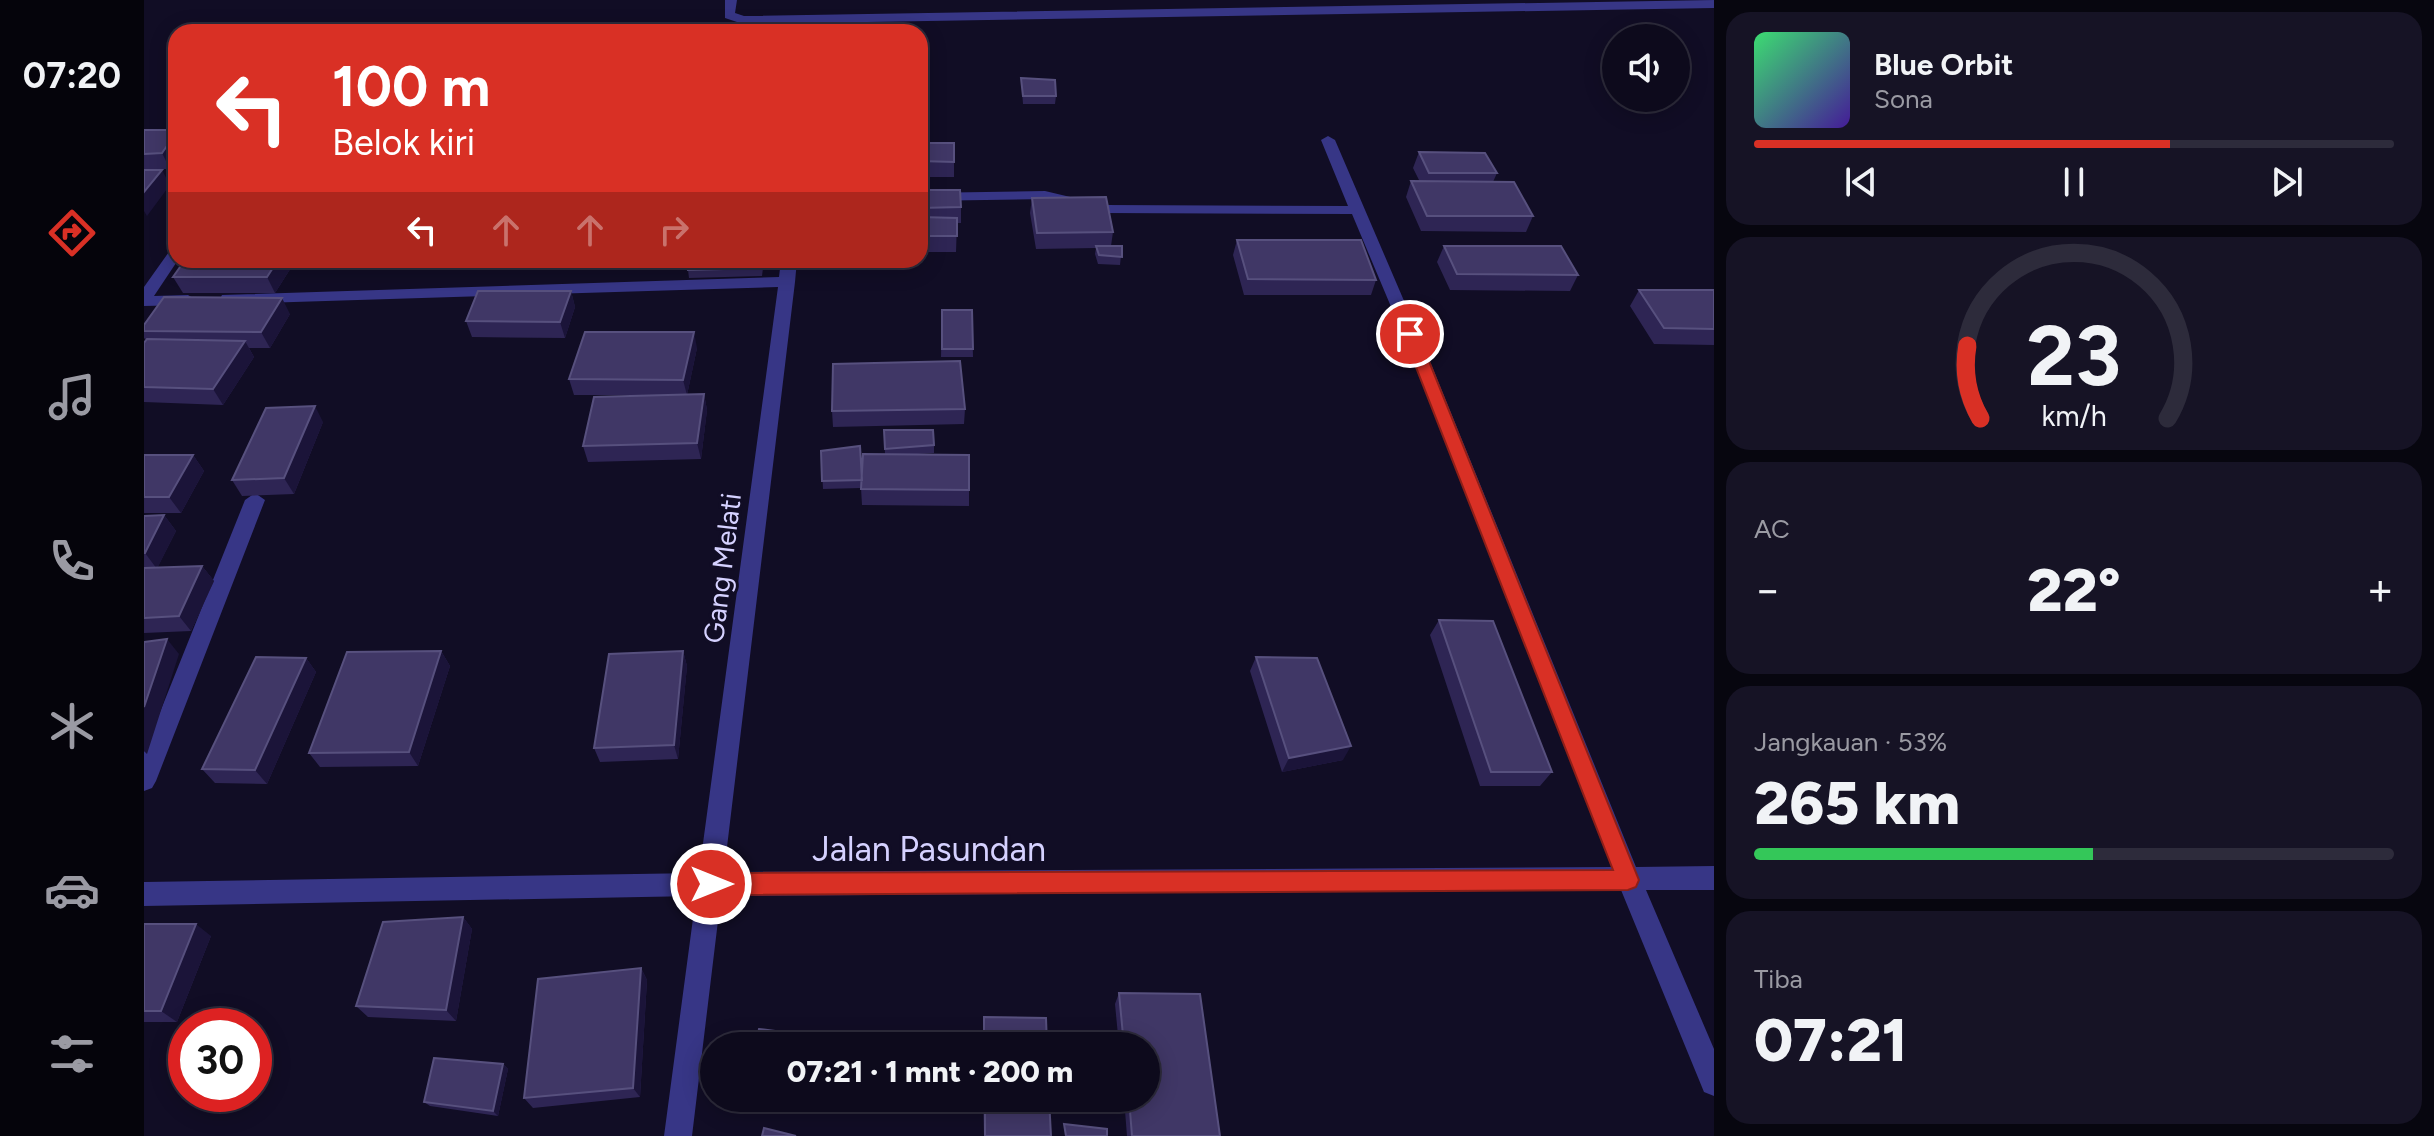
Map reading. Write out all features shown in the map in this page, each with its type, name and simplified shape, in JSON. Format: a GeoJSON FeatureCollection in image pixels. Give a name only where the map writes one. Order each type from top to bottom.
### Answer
{"type":"FeatureCollection","features":[{"type":"Feature","properties":{"kind":"street"},"geometry":{"type":"LineString","coordinates":[[731,0],[729,15],[734,18],[802,24]]}},
{"type":"Feature","properties":{"kind":"street"},"geometry":{"type":"LineString","coordinates":[[970,0],[971,16]]}},
{"type":"Feature","properties":{"kind":"street"},"geometry":{"type":"LineString","coordinates":[[831,24],[971,16],[1714,4]]}},
{"type":"Feature","properties":{"kind":"street"},"geometry":{"type":"LineString","coordinates":[[1328,140],[1421,359],[1628,880],[1714,1082]]}},
{"type":"Feature","properties":{"kind":"street"},"geometry":{"type":"LineString","coordinates":[[928,197],[1045,195],[1104,209],[1356,210]]}},
{"type":"Feature","properties":{"kind":"street"},"geometry":{"type":"LineString","coordinates":[[144,300],[168,264]]}},
{"type":"Feature","properties":{"kind":"street","name":"Gang Melati"},"geometry":{"type":"LineString","coordinates":[[678,1136],[788,268]]}},
{"type":"Feature","properties":{"kind":"street"},"geometry":{"type":"LineString","coordinates":[[144,300],[787,282]]}},
{"type":"Feature","properties":{"kind":"street"},"geometry":{"type":"LineString","coordinates":[[144,781],[255,500]]}},
{"type":"Feature","properties":{"kind":"street","name":"Jalan Pasundan"},"geometry":{"type":"LineString","coordinates":[[144,894],[711,884],[1714,878]]}},
{"type":"Feature","properties":{"kind":"building"},"geometry":{"type":"Polygon","coordinates":[[[1021,78],[1055,80],[1056,96],[1023,96],[1021,78]]]}},
{"type":"Feature","properties":{"kind":"building"},"geometry":{"type":"Polygon","coordinates":[[[144,130],[168,130],[168,144],[162,153],[144,154],[144,130]]]}},
{"type":"Feature","properties":{"kind":"building"},"geometry":{"type":"Polygon","coordinates":[[[928,143],[954,143],[954,162],[928,161],[928,143]]]}},
{"type":"Feature","properties":{"kind":"building"},"geometry":{"type":"Polygon","coordinates":[[[1419,152],[1485,153],[1497,173],[1429,173],[1419,152]]]}},
{"type":"Feature","properties":{"kind":"building"},"geometry":{"type":"Polygon","coordinates":[[[144,170],[162,170],[144,192],[144,170]]]}},
{"type":"Feature","properties":{"kind":"building"},"geometry":{"type":"Polygon","coordinates":[[[1411,181],[1514,182],[1533,216],[1427,216],[1411,181]]]}},
{"type":"Feature","properties":{"kind":"building"},"geometry":{"type":"Polygon","coordinates":[[[928,190],[960,190],[961,207],[928,208],[928,190]]]}},
{"type":"Feature","properties":{"kind":"building"},"geometry":{"type":"Polygon","coordinates":[[[1106,197],[1113,232],[1037,233],[1032,198],[1106,197]]]}},
{"type":"Feature","properties":{"kind":"building"},"geometry":{"type":"Polygon","coordinates":[[[928,217],[957,218],[957,236],[928,236],[928,217]]]}},
{"type":"Feature","properties":{"kind":"building"},"geometry":{"type":"Polygon","coordinates":[[[1237,240],[1361,240],[1376,280],[1248,279],[1237,240]]]}},
{"type":"Feature","properties":{"kind":"building"},"geometry":{"type":"Polygon","coordinates":[[[1096,246],[1122,246],[1122,257],[1099,255],[1096,246]]]}},
{"type":"Feature","properties":{"kind":"building"},"geometry":{"type":"Polygon","coordinates":[[[1444,246],[1561,246],[1578,275],[1457,274],[1444,246]]]}},
{"type":"Feature","properties":{"kind":"building"},"geometry":{"type":"Polygon","coordinates":[[[179,268],[273,268],[267,277],[173,277],[179,268]]]}},
{"type":"Feature","properties":{"kind":"building"},"geometry":{"type":"Polygon","coordinates":[[[688,268],[761,268],[688,270],[688,268]]]}},
{"type":"Feature","properties":{"kind":"building"},"geometry":{"type":"Polygon","coordinates":[[[1639,290],[1714,290],[1714,329],[1664,328],[1639,290]]]}},
{"type":"Feature","properties":{"kind":"building"},"geometry":{"type":"Polygon","coordinates":[[[478,291],[571,291],[560,322],[466,321],[478,291]]]}},
{"type":"Feature","properties":{"kind":"building"},"geometry":{"type":"Polygon","coordinates":[[[164,297],[282,298],[261,332],[144,331],[144,325],[164,297]]]}},
{"type":"Feature","properties":{"kind":"building"},"geometry":{"type":"Polygon","coordinates":[[[942,310],[972,310],[973,349],[942,349],[942,310]]]}},
{"type":"Feature","properties":{"kind":"building"},"geometry":{"type":"Polygon","coordinates":[[[585,332],[694,332],[683,380],[569,379],[585,332]]]}},
{"type":"Feature","properties":{"kind":"building"},"geometry":{"type":"Polygon","coordinates":[[[147,339],[245,341],[213,389],[144,387],[144,343],[147,339]]]}},
{"type":"Feature","properties":{"kind":"building"},"geometry":{"type":"Polygon","coordinates":[[[960,361],[965,409],[832,411],[833,364],[960,361]]]}},
{"type":"Feature","properties":{"kind":"building"},"geometry":{"type":"Polygon","coordinates":[[[704,394],[697,443],[583,446],[594,397],[704,394]]]}},
{"type":"Feature","properties":{"kind":"building"},"geometry":{"type":"Polygon","coordinates":[[[315,406],[284,478],[232,480],[266,408],[315,406]]]}},
{"type":"Feature","properties":{"kind":"building"},"geometry":{"type":"Polygon","coordinates":[[[884,430],[933,430],[934,445],[885,449],[884,430]]]}},
{"type":"Feature","properties":{"kind":"building"},"geometry":{"type":"Polygon","coordinates":[[[860,446],[862,480],[822,481],[821,451],[860,446]]]}},
{"type":"Feature","properties":{"kind":"building"},"geometry":{"type":"Polygon","coordinates":[[[863,454],[969,455],[969,490],[861,489],[863,454]]]}},
{"type":"Feature","properties":{"kind":"building"},"geometry":{"type":"Polygon","coordinates":[[[144,455],[193,455],[169,497],[144,497],[144,455]]]}},
{"type":"Feature","properties":{"kind":"building"},"geometry":{"type":"Polygon","coordinates":[[[164,515],[145,553],[144,553],[144,516],[164,515]]]}},
{"type":"Feature","properties":{"kind":"building"},"geometry":{"type":"Polygon","coordinates":[[[202,566],[179,616],[144,618],[144,568],[202,566]]]}},
{"type":"Feature","properties":{"kind":"building"},"geometry":{"type":"Polygon","coordinates":[[[1439,620],[1493,621],[1552,772],[1491,772],[1439,620]]]}},
{"type":"Feature","properties":{"kind":"building"},"geometry":{"type":"Polygon","coordinates":[[[167,639],[144,707],[144,642],[167,639]]]}},
{"type":"Feature","properties":{"kind":"building"},"geometry":{"type":"Polygon","coordinates":[[[441,651],[409,752],[309,753],[347,652],[441,651]]]}},
{"type":"Feature","properties":{"kind":"building"},"geometry":{"type":"Polygon","coordinates":[[[683,651],[674,745],[594,748],[609,654],[683,651]]]}},
{"type":"Feature","properties":{"kind":"building"},"geometry":{"type":"Polygon","coordinates":[[[256,657],[306,658],[255,770],[202,769],[256,657]]]}},
{"type":"Feature","properties":{"kind":"building"},"geometry":{"type":"Polygon","coordinates":[[[1256,657],[1317,658],[1351,746],[1289,758],[1256,657]]]}},
{"type":"Feature","properties":{"kind":"building"},"geometry":{"type":"Polygon","coordinates":[[[463,917],[446,1010],[356,1006],[383,922],[463,917]]]}},
{"type":"Feature","properties":{"kind":"building"},"geometry":{"type":"Polygon","coordinates":[[[144,924],[196,924],[161,1011],[144,1011],[144,924]]]}},
{"type":"Feature","properties":{"kind":"building"},"geometry":{"type":"Polygon","coordinates":[[[641,968],[633,1088],[524,1098],[538,979],[641,968]]]}},
{"type":"Feature","properties":{"kind":"building"},"geometry":{"type":"Polygon","coordinates":[[[1119,993],[1200,994],[1220,1136],[1132,1136],[1130,1112],[1160,1112],[1160,1032],[1123,1032],[1119,993]]]}},
{"type":"Feature","properties":{"kind":"building"},"geometry":{"type":"Polygon","coordinates":[[[984,1017],[1046,1018],[1046,1032],[984,1032],[984,1017]]]}},
{"type":"Feature","properties":{"kind":"building"},"geometry":{"type":"Polygon","coordinates":[[[434,1058],[503,1064],[493,1111],[424,1102],[434,1058]]]}},
{"type":"Feature","properties":{"kind":"building"},"geometry":{"type":"Polygon","coordinates":[[[985,1112],[1050,1112],[1051,1136],[985,1136],[985,1112]]]}},
{"type":"Feature","properties":{"kind":"building"},"geometry":{"type":"Polygon","coordinates":[[[1064,1124],[1107,1129],[1107,1136],[1066,1136],[1064,1124]]]}},
{"type":"Feature","properties":{"kind":"building"},"geometry":{"type":"Polygon","coordinates":[[[764,1128],[796,1136],[762,1136],[764,1128]]]}},
{"type":"Feature","properties":{"kind":"route"},"geometry":{"type":"LineString","coordinates":[[711,884],[1628,880],[1410,334]]}}]}
